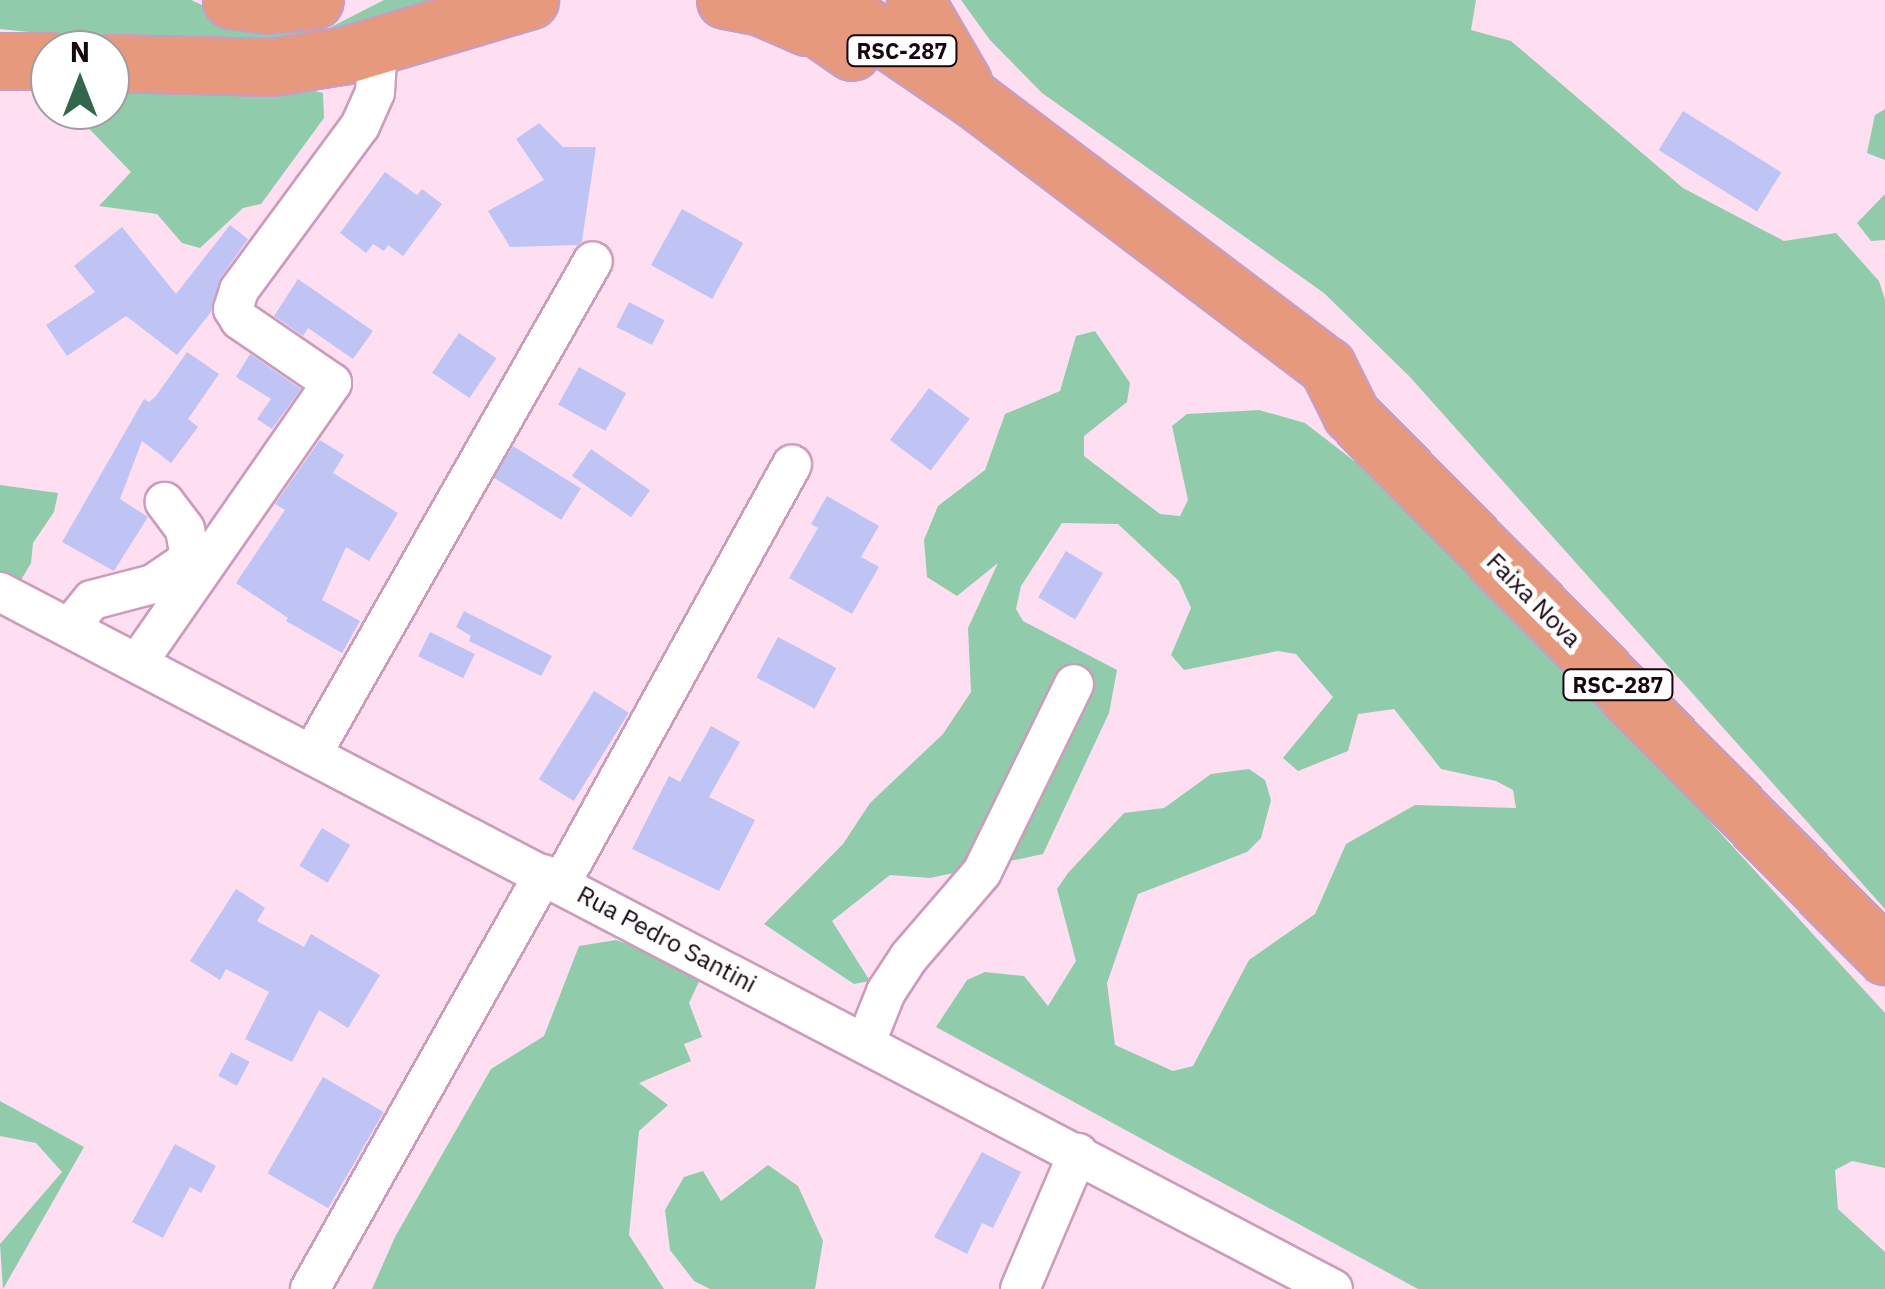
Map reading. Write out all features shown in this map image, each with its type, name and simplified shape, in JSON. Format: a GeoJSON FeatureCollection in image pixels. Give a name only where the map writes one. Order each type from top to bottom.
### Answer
{"type":"FeatureCollection","features":[{"type":"Feature","properties":{"kind":"highway"},"geometry":{"type":"LineString","coordinates":[[231,0],[266,5],[315,0]]}},
{"type":"Feature","properties":{"kind":"highway"},"geometry":{"type":"LineString","coordinates":[[130,63],[272,67],[378,46],[530,0]]}},
{"type":"Feature","properties":{"kind":"highway"},"geometry":{"type":"LineString","coordinates":[[726,0],[831,19]]}},
{"type":"Feature","properties":{"kind":"highway","name":"Faixa Nova"},"geometry":{"type":"LineString","coordinates":[[778,0],[831,19],[976,101],[1327,366],[1351,414],[1885,956]]}},
{"type":"Feature","properties":{"kind":"highway"},"geometry":{"type":"LineString","coordinates":[[914,0],[976,101]]}},
{"type":"Feature","properties":{"kind":"highway","name":"Faixa Nova"},"geometry":{"type":"LineString","coordinates":[[831,19],[1310,396],[1351,414]]}},
{"type":"Feature","properties":{"kind":"highway"},"geometry":{"type":"LineString","coordinates":[[0,61],[30,61]]}},
{"type":"Feature","properties":{"kind":"street"},"geometry":{"type":"LineString","coordinates":[[138,662],[332,383],[240,320],[232,309],[239,290],[360,126],[375,92],[378,46]]}},
{"type":"Feature","properties":{"kind":"street"},"geometry":{"type":"LineString","coordinates":[[312,754],[593,261]]}},
{"type":"Feature","properties":{"kind":"street"},"geometry":{"type":"LineString","coordinates":[[310,1289],[792,466]]}},
{"type":"Feature","properties":{"kind":"street"},"geometry":{"type":"LineString","coordinates":[[70,627],[92,600],[153,584],[184,563],[189,552],[186,529],[165,502]]}},
{"type":"Feature","properties":{"kind":"street","name":"Rua Pedro Santini"},"geometry":{"type":"LineString","coordinates":[[0,592],[1333,1289]]}},
{"type":"Feature","properties":{"kind":"street"},"geometry":{"type":"LineString","coordinates":[[866,1042],[886,992],[910,957],[982,872],[1074,684]]}},
{"type":"Feature","properties":{"kind":"street"},"geometry":{"type":"LineString","coordinates":[[1020,1289],[1078,1153]]}},
{"type":"Feature","properties":{"kind":"green space"},"geometry":{"type":"Polygon","coordinates":[[[0,0],[191,0],[264,33],[325,30],[384,0],[487,0],[377,38],[202,50],[130,43],[130,30],[0,29],[0,0]]]}},
{"type":"Feature","properties":{"kind":"green space"},"geometry":{"type":"Polygon","coordinates":[[[961,0],[1476,0],[1471,30],[1511,41],[1683,188],[1784,241],[1836,233],[1879,281],[1885,300],[1885,909],[1410,377],[1324,293],[1042,93],[990,40],[961,0]]]}},
{"type":"Feature","properties":{"kind":"green space"},"geometry":{"type":"Polygon","coordinates":[[[279,82],[323,93],[324,118],[261,204],[243,208],[200,248],[182,243],[157,214],[99,206],[131,172],[90,130],[130,130],[130,83],[279,82]]]}},
{"type":"Feature","properties":{"kind":"green space"},"geometry":{"type":"Polygon","coordinates":[[[1885,109],[1885,160],[1867,153],[1875,115],[1885,109]]]}},
{"type":"Feature","properties":{"kind":"green space"},"geometry":{"type":"Polygon","coordinates":[[[1885,194],[1885,240],[1871,241],[1857,223],[1885,194]]]}},
{"type":"Feature","properties":{"kind":"green space"},"geometry":{"type":"Polygon","coordinates":[[[1095,331],[1130,383],[1127,402],[1084,436],[1084,456],[1160,514],[1180,516],[1188,500],[1172,426],[1187,414],[1259,410],[1305,423],[1375,477],[1611,705],[1713,825],[1885,1013],[1885,1168],[1852,1161],[1835,1170],[1838,1209],[1885,1252],[1885,1289],[1418,1289],[936,1027],[967,980],[985,972],[1024,976],[1048,1006],[1076,961],[1057,889],[1068,873],[1124,813],[1164,808],[1211,774],[1249,769],[1265,780],[1271,800],[1261,838],[1247,852],[1138,894],[1107,983],[1115,1045],[1173,1071],[1193,1066],[1249,960],[1315,914],[1346,844],[1415,805],[1516,808],[1513,790],[1496,781],[1441,769],[1394,709],[1358,714],[1348,751],[1298,771],[1283,758],[1333,697],[1296,654],[1278,651],[1184,670],[1171,655],[1191,608],[1179,581],[1118,524],[1062,523],[1021,586],[1016,609],[1023,621],[1117,670],[1109,713],[1043,854],[930,878],[890,875],[832,921],[870,981],[854,984],[764,924],[843,844],[870,803],[943,734],[971,692],[968,628],[998,563],[957,596],[927,577],[924,540],[938,506],[985,470],[1005,414],[1060,391],[1076,336],[1095,331]]]}},
{"type":"Feature","properties":{"kind":"green space"},"geometry":{"type":"Polygon","coordinates":[[[0,485],[58,493],[54,512],[33,543],[31,563],[21,580],[4,587],[0,585],[0,485]]]}},
{"type":"Feature","properties":{"kind":"green space"},"geometry":{"type":"Polygon","coordinates":[[[616,940],[704,971],[689,1003],[702,1037],[684,1044],[691,1061],[639,1083],[668,1105],[639,1131],[629,1235],[664,1289],[372,1289],[395,1237],[491,1069],[544,1036],[579,946],[616,940]]]}},
{"type":"Feature","properties":{"kind":"green space"},"geometry":{"type":"Polygon","coordinates":[[[0,1101],[84,1147],[3,1289],[0,1244],[62,1172],[36,1143],[0,1136],[0,1101]]]}},
{"type":"Feature","properties":{"kind":"green space"},"geometry":{"type":"Polygon","coordinates":[[[768,1165],[798,1186],[823,1241],[815,1289],[710,1289],[694,1281],[670,1250],[665,1210],[684,1177],[703,1171],[721,1201],[768,1165]]]}},
{"type":"Feature","properties":{"kind":"building"},"geometry":{"type":"Polygon","coordinates":[[[1683,111],[1781,172],[1757,211],[1659,150],[1683,111]]]}},
{"type":"Feature","properties":{"kind":"building"},"geometry":{"type":"Polygon","coordinates":[[[539,123],[563,147],[596,147],[582,241],[578,245],[510,247],[488,211],[544,180],[516,139],[539,123]]]}},
{"type":"Feature","properties":{"kind":"building"},"geometry":{"type":"Polygon","coordinates":[[[385,172],[417,195],[422,189],[442,204],[403,256],[388,245],[384,251],[373,244],[366,253],[340,233],[385,172]]]}},
{"type":"Feature","properties":{"kind":"building"},"geometry":{"type":"Polygon","coordinates":[[[682,209],[743,243],[712,299],[651,265],[682,209]]]}},
{"type":"Feature","properties":{"kind":"building"},"geometry":{"type":"Polygon","coordinates":[[[230,225],[248,239],[221,277],[211,312],[177,355],[126,316],[67,356],[46,325],[95,292],[74,266],[122,227],[176,294],[230,225]]]}},
{"type":"Feature","properties":{"kind":"building"},"geometry":{"type":"Polygon","coordinates":[[[298,279],[373,331],[353,359],[308,328],[303,336],[274,316],[298,279]]]}},
{"type":"Feature","properties":{"kind":"building"},"geometry":{"type":"Polygon","coordinates":[[[629,302],[665,320],[652,345],[616,327],[629,302]]]}},
{"type":"Feature","properties":{"kind":"building"},"geometry":{"type":"Polygon","coordinates":[[[459,333],[496,358],[469,398],[432,373],[459,333]]]}},
{"type":"Feature","properties":{"kind":"building"},"geometry":{"type":"Polygon","coordinates":[[[187,352],[219,374],[188,419],[198,427],[171,463],[142,441],[120,499],[148,517],[114,571],[62,542],[144,399],[149,402],[156,396],[187,352]]]}},
{"type":"Feature","properties":{"kind":"building"},"geometry":{"type":"Polygon","coordinates":[[[250,354],[301,389],[272,429],[257,419],[271,399],[236,377],[250,354]]]}},
{"type":"Feature","properties":{"kind":"building"},"geometry":{"type":"Polygon","coordinates":[[[579,367],[626,393],[605,431],[558,405],[579,367]]]}},
{"type":"Feature","properties":{"kind":"building"},"geometry":{"type":"Polygon","coordinates":[[[929,388],[970,419],[931,471],[890,440],[929,388]]]}},
{"type":"Feature","properties":{"kind":"building"},"geometry":{"type":"Polygon","coordinates":[[[320,440],[344,455],[333,473],[398,513],[369,561],[346,547],[322,600],[360,621],[342,653],[286,621],[288,618],[236,583],[285,510],[275,504],[320,440]]]}},
{"type":"Feature","properties":{"kind":"building"},"geometry":{"type":"Polygon","coordinates":[[[513,446],[581,488],[561,520],[493,477],[513,446]]]}},
{"type":"Feature","properties":{"kind":"building"},"geometry":{"type":"Polygon","coordinates":[[[591,449],[650,490],[631,517],[572,476],[591,449]]]}},
{"type":"Feature","properties":{"kind":"building"},"geometry":{"type":"Polygon","coordinates":[[[827,496],[879,526],[861,557],[879,567],[852,614],[789,578],[818,528],[811,524],[827,496]]]}},
{"type":"Feature","properties":{"kind":"building"},"geometry":{"type":"Polygon","coordinates":[[[1066,551],[1103,573],[1075,619],[1038,597],[1066,551]]]}},
{"type":"Feature","properties":{"kind":"building"},"geometry":{"type":"Polygon","coordinates":[[[464,611],[552,656],[541,676],[469,641],[471,636],[456,627],[464,611]]]}},
{"type":"Feature","properties":{"kind":"building"},"geometry":{"type":"Polygon","coordinates":[[[430,632],[475,654],[463,678],[418,656],[430,632]]]}},
{"type":"Feature","properties":{"kind":"building"},"geometry":{"type":"Polygon","coordinates":[[[778,637],[836,668],[815,709],[756,678],[778,637]]]}},
{"type":"Feature","properties":{"kind":"building"},"geometry":{"type":"Polygon","coordinates":[[[594,691],[629,713],[574,801],[539,779],[594,691]]]}},
{"type":"Feature","properties":{"kind":"building"},"geometry":{"type":"Polygon","coordinates":[[[711,726],[740,742],[709,797],[755,820],[719,891],[632,849],[669,776],[680,782],[711,726]]]}},
{"type":"Feature","properties":{"kind":"building"},"geometry":{"type":"Polygon","coordinates":[[[322,828],[350,845],[328,883],[299,866],[322,828]]]}},
{"type":"Feature","properties":{"kind":"building"},"geometry":{"type":"Polygon","coordinates":[[[236,889],[265,908],[257,921],[304,947],[311,934],[380,975],[348,1028],[319,1010],[292,1062],[245,1039],[269,992],[226,969],[220,980],[190,961],[236,889]]]}},
{"type":"Feature","properties":{"kind":"building"},"geometry":{"type":"Polygon","coordinates":[[[231,1052],[250,1062],[237,1086],[218,1076],[231,1052]]]}},
{"type":"Feature","properties":{"kind":"building"},"geometry":{"type":"Polygon","coordinates":[[[323,1077],[384,1112],[328,1208],[268,1173],[323,1077]]]}},
{"type":"Feature","properties":{"kind":"building"},"geometry":{"type":"Polygon","coordinates":[[[175,1144],[216,1166],[201,1193],[190,1187],[163,1238],[132,1222],[175,1144]]]}},
{"type":"Feature","properties":{"kind":"building"},"geometry":{"type":"Polygon","coordinates":[[[982,1152],[1021,1172],[993,1228],[982,1223],[967,1254],[934,1237],[982,1152]]]}}]}
